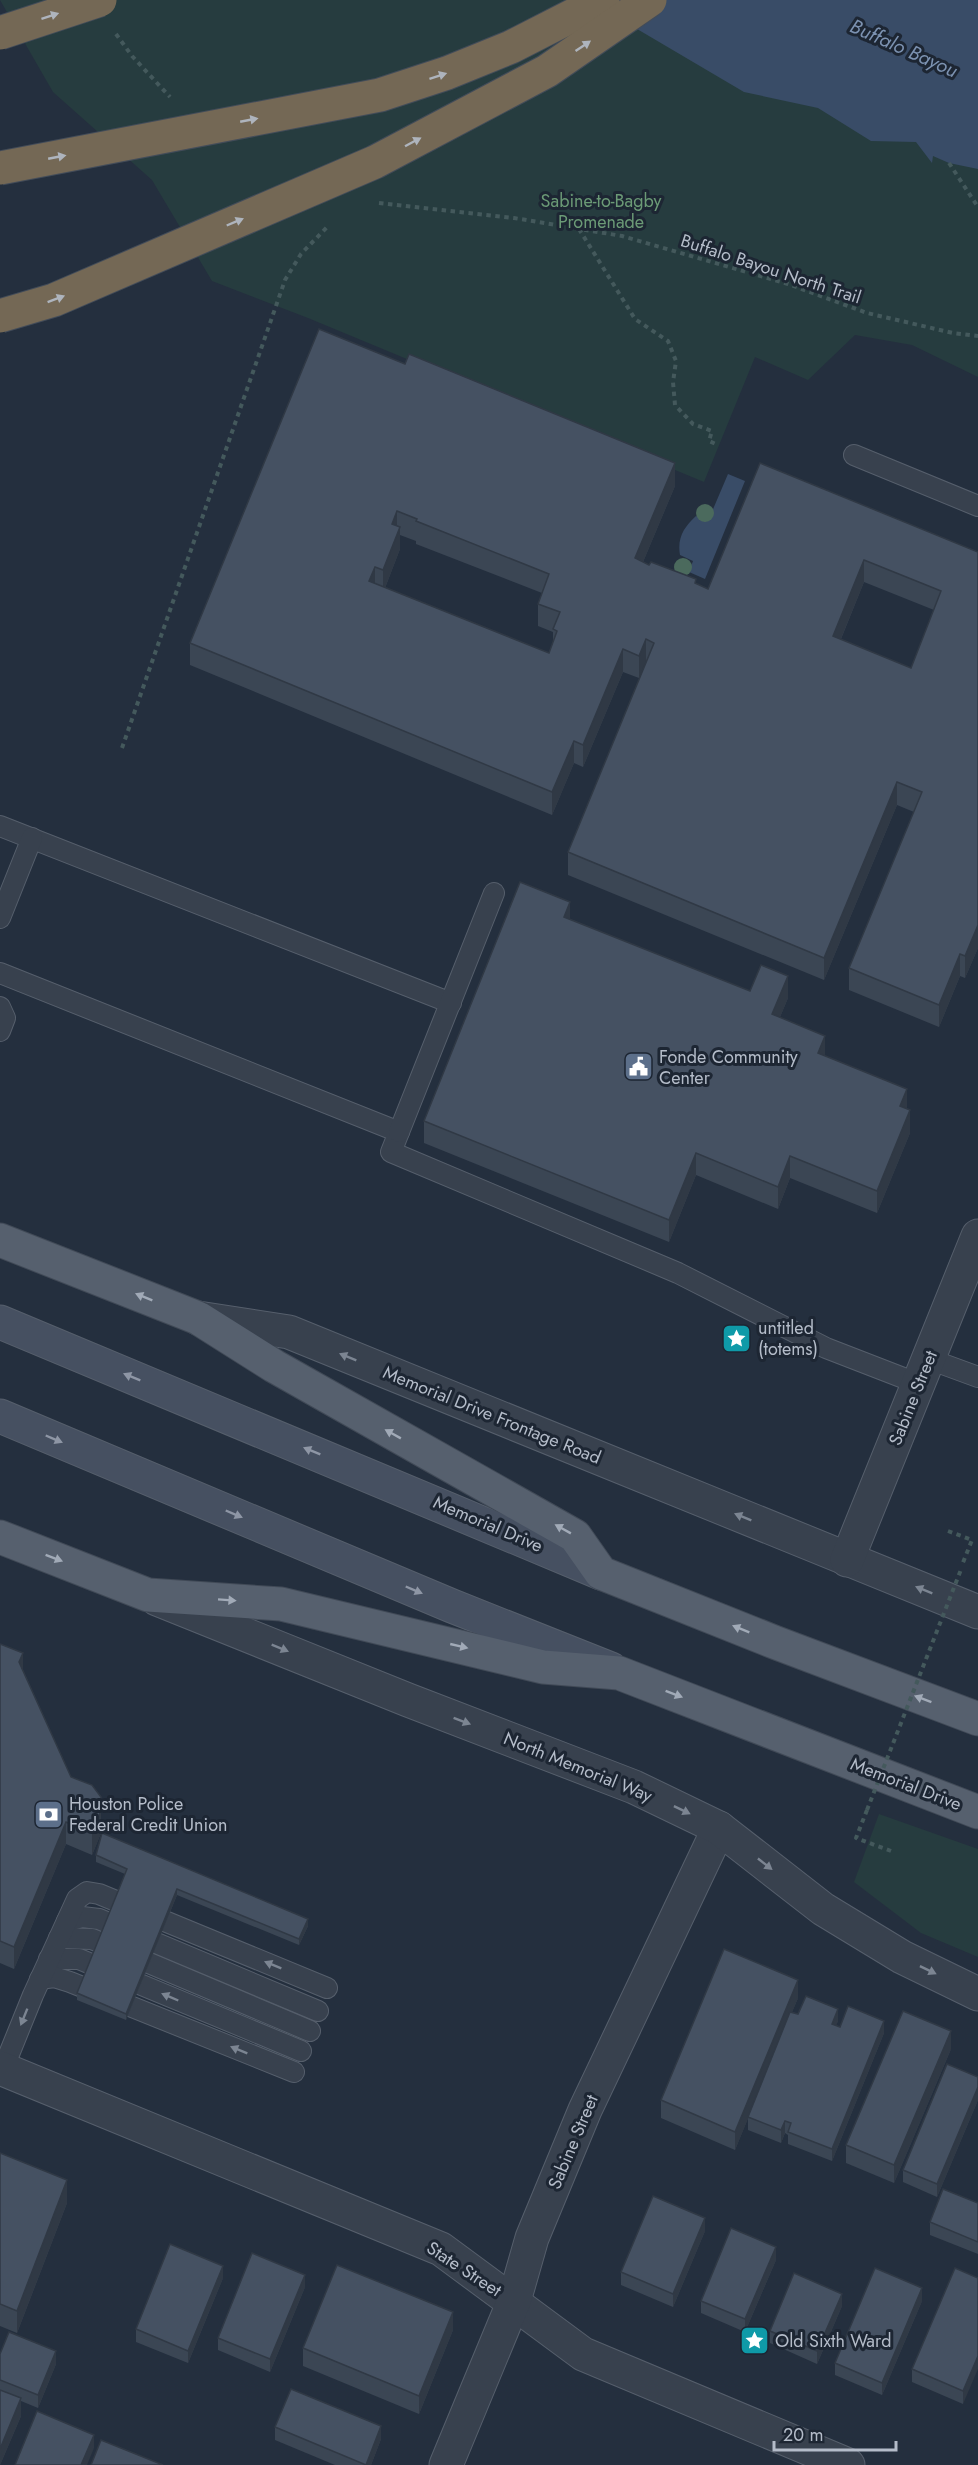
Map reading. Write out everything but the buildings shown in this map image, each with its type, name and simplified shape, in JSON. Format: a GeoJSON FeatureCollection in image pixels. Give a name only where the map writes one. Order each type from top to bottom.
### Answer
{"type":"FeatureCollection","features":[{"type":"Feature","properties":{"kind":"highway"},"geometry":{"type":"LineString","coordinates":[[0,168],[380,95],[447,73],[511,47],[603,0]]}},
{"type":"Feature","properties":{"kind":"highway"},"geometry":{"type":"LineString","coordinates":[[0,316],[54,300],[375,162],[547,71],[650,0]]}},
{"type":"Feature","properties":{"kind":"highway"},"geometry":{"type":"LineString","coordinates":[[0,33],[105,14]]}},
{"type":"Feature","properties":{"kind":"main road","name":"Memorial Drive Frontage Road"},"geometry":{"type":"LineString","coordinates":[[0,1240],[198,1318]]}},
{"type":"Feature","properties":{"kind":"main road"},"geometry":{"type":"LineString","coordinates":[[198,1318],[274,1366],[575,1536],[601,1573]]}},
{"type":"Feature","properties":{"kind":"main road","name":"Memorial Drive"},"geometry":{"type":"LineString","coordinates":[[0,1322],[601,1573],[774,1642],[978,1719]]}},
{"type":"Feature","properties":{"kind":"main road","name":"Memorial Drive"},"geometry":{"type":"LineString","coordinates":[[0,1416],[452,1606],[978,1812]]}},
{"type":"Feature","properties":{"kind":"main road"},"geometry":{"type":"LineString","coordinates":[[0,1537],[147,1595],[281,1604],[543,1667],[619,1672]]}},
{"type":"Feature","properties":{"kind":"street","name":"Sabine Street"},"geometry":{"type":"LineString","coordinates":[[847,1560],[978,1236]]}},
{"type":"Feature","properties":{"kind":"street","name":"Memorial Drive Frontage Road"},"geometry":{"type":"LineString","coordinates":[[198,1318],[289,1332],[978,1612]]}},
{"type":"Feature","properties":{"kind":"street","name":"North Memorial Way"},"geometry":{"type":"LineString","coordinates":[[147,1595],[408,1700],[634,1787],[719,1828],[823,1909],[902,1957],[978,1994]]}},
{"type":"Feature","properties":{"kind":"street","name":"Sabine Street"},"geometry":{"type":"LineString","coordinates":[[446,2465],[514,2301],[532,2238],[585,2110],[719,1828]]}},
{"type":"Feature","properties":{"kind":"street","name":"State Street"},"geometry":{"type":"LineString","coordinates":[[1,2068],[441,2249],[583,2354],[848,2465]]}},
{"type":"Feature","properties":{"kind":"lane"},"geometry":{"type":"LineString","coordinates":[[854,456],[978,506]]}},
{"type":"Feature","properties":{"kind":"lane"},"geometry":{"type":"LineString","coordinates":[[0,826],[451,1003]]}},
{"type":"Feature","properties":{"kind":"lane"},"geometry":{"type":"LineString","coordinates":[[0,918],[32,838]]}},
{"type":"Feature","properties":{"kind":"lane"},"geometry":{"type":"LineString","coordinates":[[494,893],[391,1152],[678,1273],[826,1348],[924,1371],[978,1377]]}},
{"type":"Feature","properties":{"kind":"lane"},"geometry":{"type":"LineString","coordinates":[[0,973],[399,1132]]}},
{"type":"Feature","properties":{"kind":"lane"},"geometry":{"type":"LineString","coordinates":[[0,1007],[5,1018],[0,1031]]}},
{"type":"Feature","properties":{"kind":"lane"},"geometry":{"type":"LineString","coordinates":[[1,2068],[77,1899],[87,1892],[99,1894],[327,1988]]}},
{"type":"Feature","properties":{"kind":"lane"},"geometry":{"type":"LineString","coordinates":[[63,1929],[82,1917],[99,1919],[318,2011]]}},
{"type":"Feature","properties":{"kind":"lane"},"geometry":{"type":"LineString","coordinates":[[63,1929],[92,1939],[310,2031]]}},
{"type":"Feature","properties":{"kind":"lane"},"geometry":{"type":"LineString","coordinates":[[49,1959],[79,1959],[302,2051]]}},
{"type":"Feature","properties":{"kind":"lane"},"geometry":{"type":"LineString","coordinates":[[40,1979],[54,1977],[70,1982],[294,2072]]}},
{"type":"Feature","properties":{"kind":"path"},"geometry":{"type":"LineString","coordinates":[[105,14],[132,56],[177,103]]}},
{"type":"Feature","properties":{"kind":"path"},"geometry":{"type":"LineString","coordinates":[[949,163],[978,207]]}},
{"type":"Feature","properties":{"kind":"path","name":"Buffalo Bayou North Trail"},"geometry":{"type":"LineString","coordinates":[[370,202],[514,218],[622,236],[777,281],[867,314],[953,333],[978,336]]}},
{"type":"Feature","properties":{"kind":"path"},"geometry":{"type":"LineString","coordinates":[[122,748],[285,280],[301,254],[331,222]]}},
{"type":"Feature","properties":{"kind":"path"},"geometry":{"type":"LineString","coordinates":[[578,228],[635,319],[668,341],[676,361],[673,382],[675,405],[693,424],[712,431],[709,441],[718,446]]}},
{"type":"Feature","properties":{"kind":"path"},"geometry":{"type":"LineString","coordinates":[[891,1851],[856,1838],[972,1540],[948,1531]]}},
{"type":"Feature","properties":{"kind":"green space","name":"Sabine-to-Bagby Promenade"},"geometry":{"type":"Polygon","coordinates":[[[0,0],[978,0],[978,377],[912,345],[855,335],[808,380],[755,357],[704,482],[308,318],[212,281],[152,180],[53,92],[0,0]]]}},
{"type":"Feature","properties":{"kind":"green space"},"geometry":{"type":"Polygon","coordinates":[[[879,1814],[978,1849],[978,1957],[921,1933],[854,1882],[879,1814]]]}},
{"type":"Feature","properties":{"kind":"water","name":"Buffalo Bayou"},"geometry":{"type":"Polygon","coordinates":[[[603,0],[978,0],[978,169],[949,163],[933,156],[932,163],[916,142],[871,141],[818,108],[744,92],[632,26],[603,0]]]}},
{"type":"Feature","properties":{"kind":"water"},"geometry":{"type":"Polygon","coordinates":[[[728,474],[745,481],[705,579],[689,572],[693,561],[680,555],[681,538],[688,524],[696,516],[708,521],[728,474]]]}},
{"type":"Feature","properties":{"kind":"place","name":"Fonde Community Center"},"geometry":{"type":"Point","coordinates":[638,1067]}},
{"type":"Feature","properties":{"kind":"place","name":"untitled (totems)"},"geometry":{"type":"Point","coordinates":[737,1338]}},
{"type":"Feature","properties":{"kind":"place","name":"Houston Police Federal Credit Union"},"geometry":{"type":"Point","coordinates":[48,1814]}},
{"type":"Feature","properties":{"kind":"place","name":"Old Sixth Ward"},"geometry":{"type":"Point","coordinates":[754,2341]}}]}
